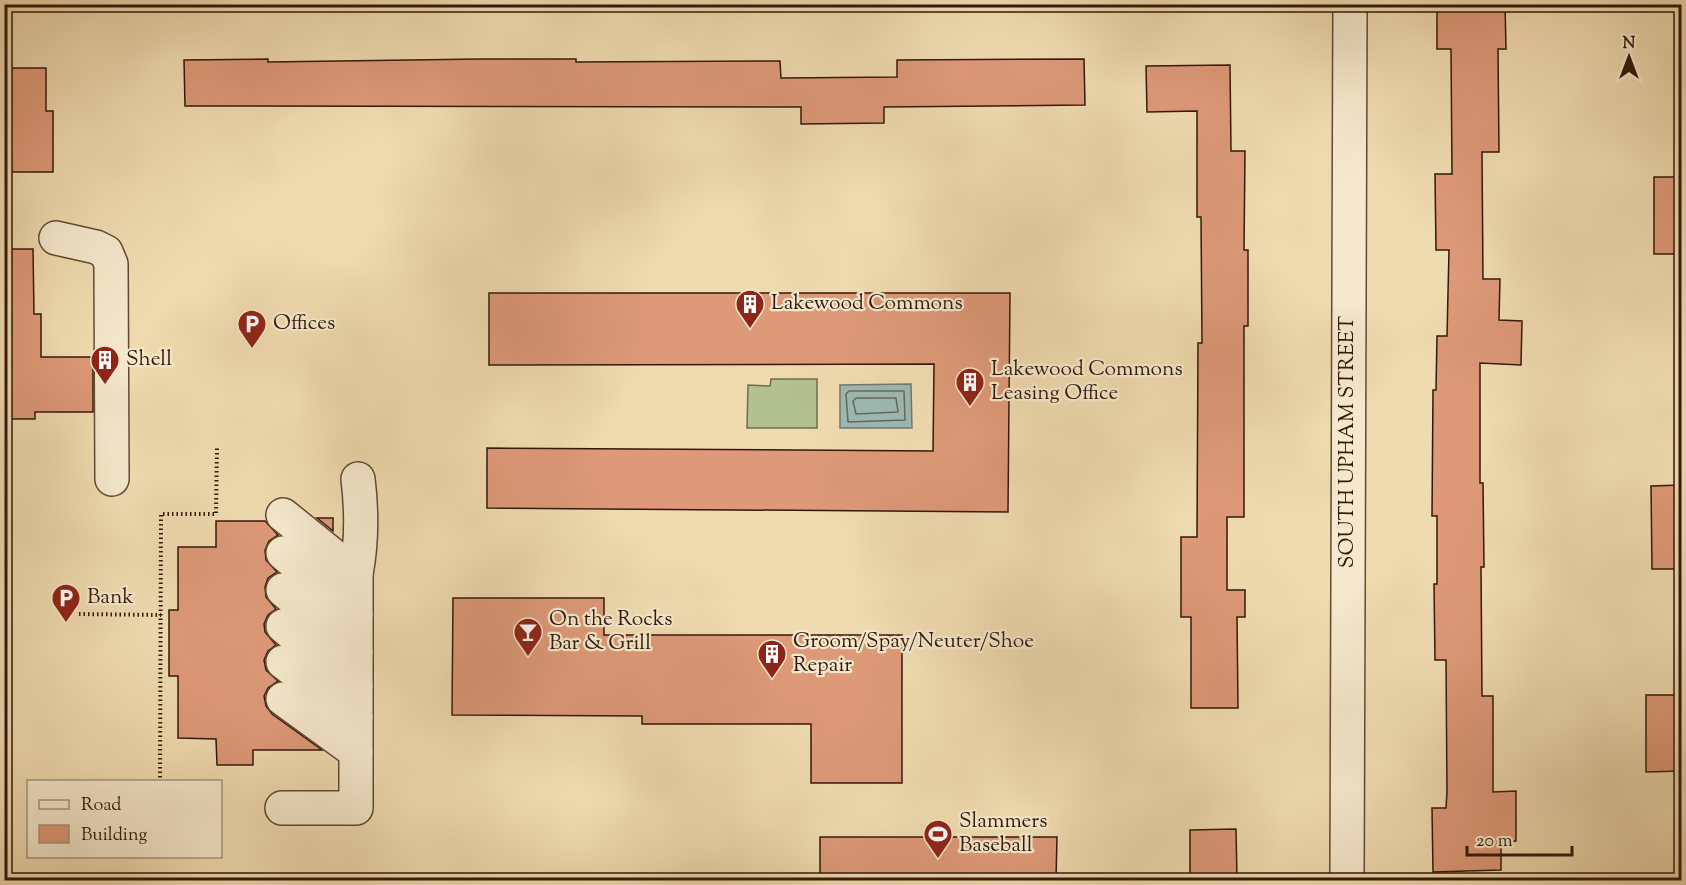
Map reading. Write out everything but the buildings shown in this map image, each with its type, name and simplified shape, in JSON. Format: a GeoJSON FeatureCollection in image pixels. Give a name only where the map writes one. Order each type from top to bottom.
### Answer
{"type":"FeatureCollection","features":[{"type":"Feature","properties":{"kind":"street","name":"SOUTH UPHAM STREET"},"geometry":{"type":"LineString","coordinates":[[1347,880],[1350,4]]}},
{"type":"Feature","properties":{"kind":"street"},"geometry":{"type":"LineString","coordinates":[[56,238],[96,247],[106,252],[111,264],[112,479]]}},
{"type":"Feature","properties":{"kind":"street"},"geometry":{"type":"LineString","coordinates":[[282,808],[356,808],[356,574],[361,546],[358,479]]}},
{"type":"Feature","properties":{"kind":"street"},"geometry":{"type":"LineString","coordinates":[[283,515],[356,574]]}},
{"type":"Feature","properties":{"kind":"street"},"geometry":{"type":"LineString","coordinates":[[283,553],[356,614]]}},
{"type":"Feature","properties":{"kind":"street"},"geometry":{"type":"LineString","coordinates":[[283,590],[356,652]]}},
{"type":"Feature","properties":{"kind":"street"},"geometry":{"type":"LineString","coordinates":[[283,626],[356,701]]}},
{"type":"Feature","properties":{"kind":"street"},"geometry":{"type":"LineString","coordinates":[[283,662],[356,701]]}},
{"type":"Feature","properties":{"kind":"street"},"geometry":{"type":"LineString","coordinates":[[283,699],[356,752]]}},
{"type":"Feature","properties":{"kind":"path"},"geometry":{"type":"LineString","coordinates":[[160,780],[161,514],[216,514],[217,446]]}},
{"type":"Feature","properties":{"kind":"path"},"geometry":{"type":"LineString","coordinates":[[79,614],[160,615]]}},
{"type":"Feature","properties":{"kind":"green space"},"geometry":{"type":"Polygon","coordinates":[[[771,379],[817,379],[817,428],[747,428],[748,385],[770,386],[771,379]]]}},
{"type":"Feature","properties":{"kind":"water"},"geometry":{"type":"Polygon","coordinates":[[[911,384],[912,428],[840,428],[840,385],[911,384]]]}},
{"type":"Feature","properties":{"kind":"place","name":"Lakewood Commons"},"geometry":{"type":"Point","coordinates":[750,330]}},
{"type":"Feature","properties":{"kind":"place","name":"Offices"},"geometry":{"type":"Point","coordinates":[252,350]}},
{"type":"Feature","properties":{"kind":"place","name":"Shell"},"geometry":{"type":"Point","coordinates":[105,386]}},
{"type":"Feature","properties":{"kind":"place","name":"Lakewood Commons Leasing Office"},"geometry":{"type":"Point","coordinates":[970,408]}},
{"type":"Feature","properties":{"kind":"place","name":"Bank"},"geometry":{"type":"Point","coordinates":[66,624]}},
{"type":"Feature","properties":{"kind":"place","name":"On the Rocks Bar & Grill"},"geometry":{"type":"Point","coordinates":[528,658]}},
{"type":"Feature","properties":{"kind":"place","name":"Groom/Spay/Neuter/Shoe Repair"},"geometry":{"type":"Point","coordinates":[772,680]}},
{"type":"Feature","properties":{"kind":"place","name":"Slammers Baseball"},"geometry":{"type":"Point","coordinates":[938,860]}}]}
